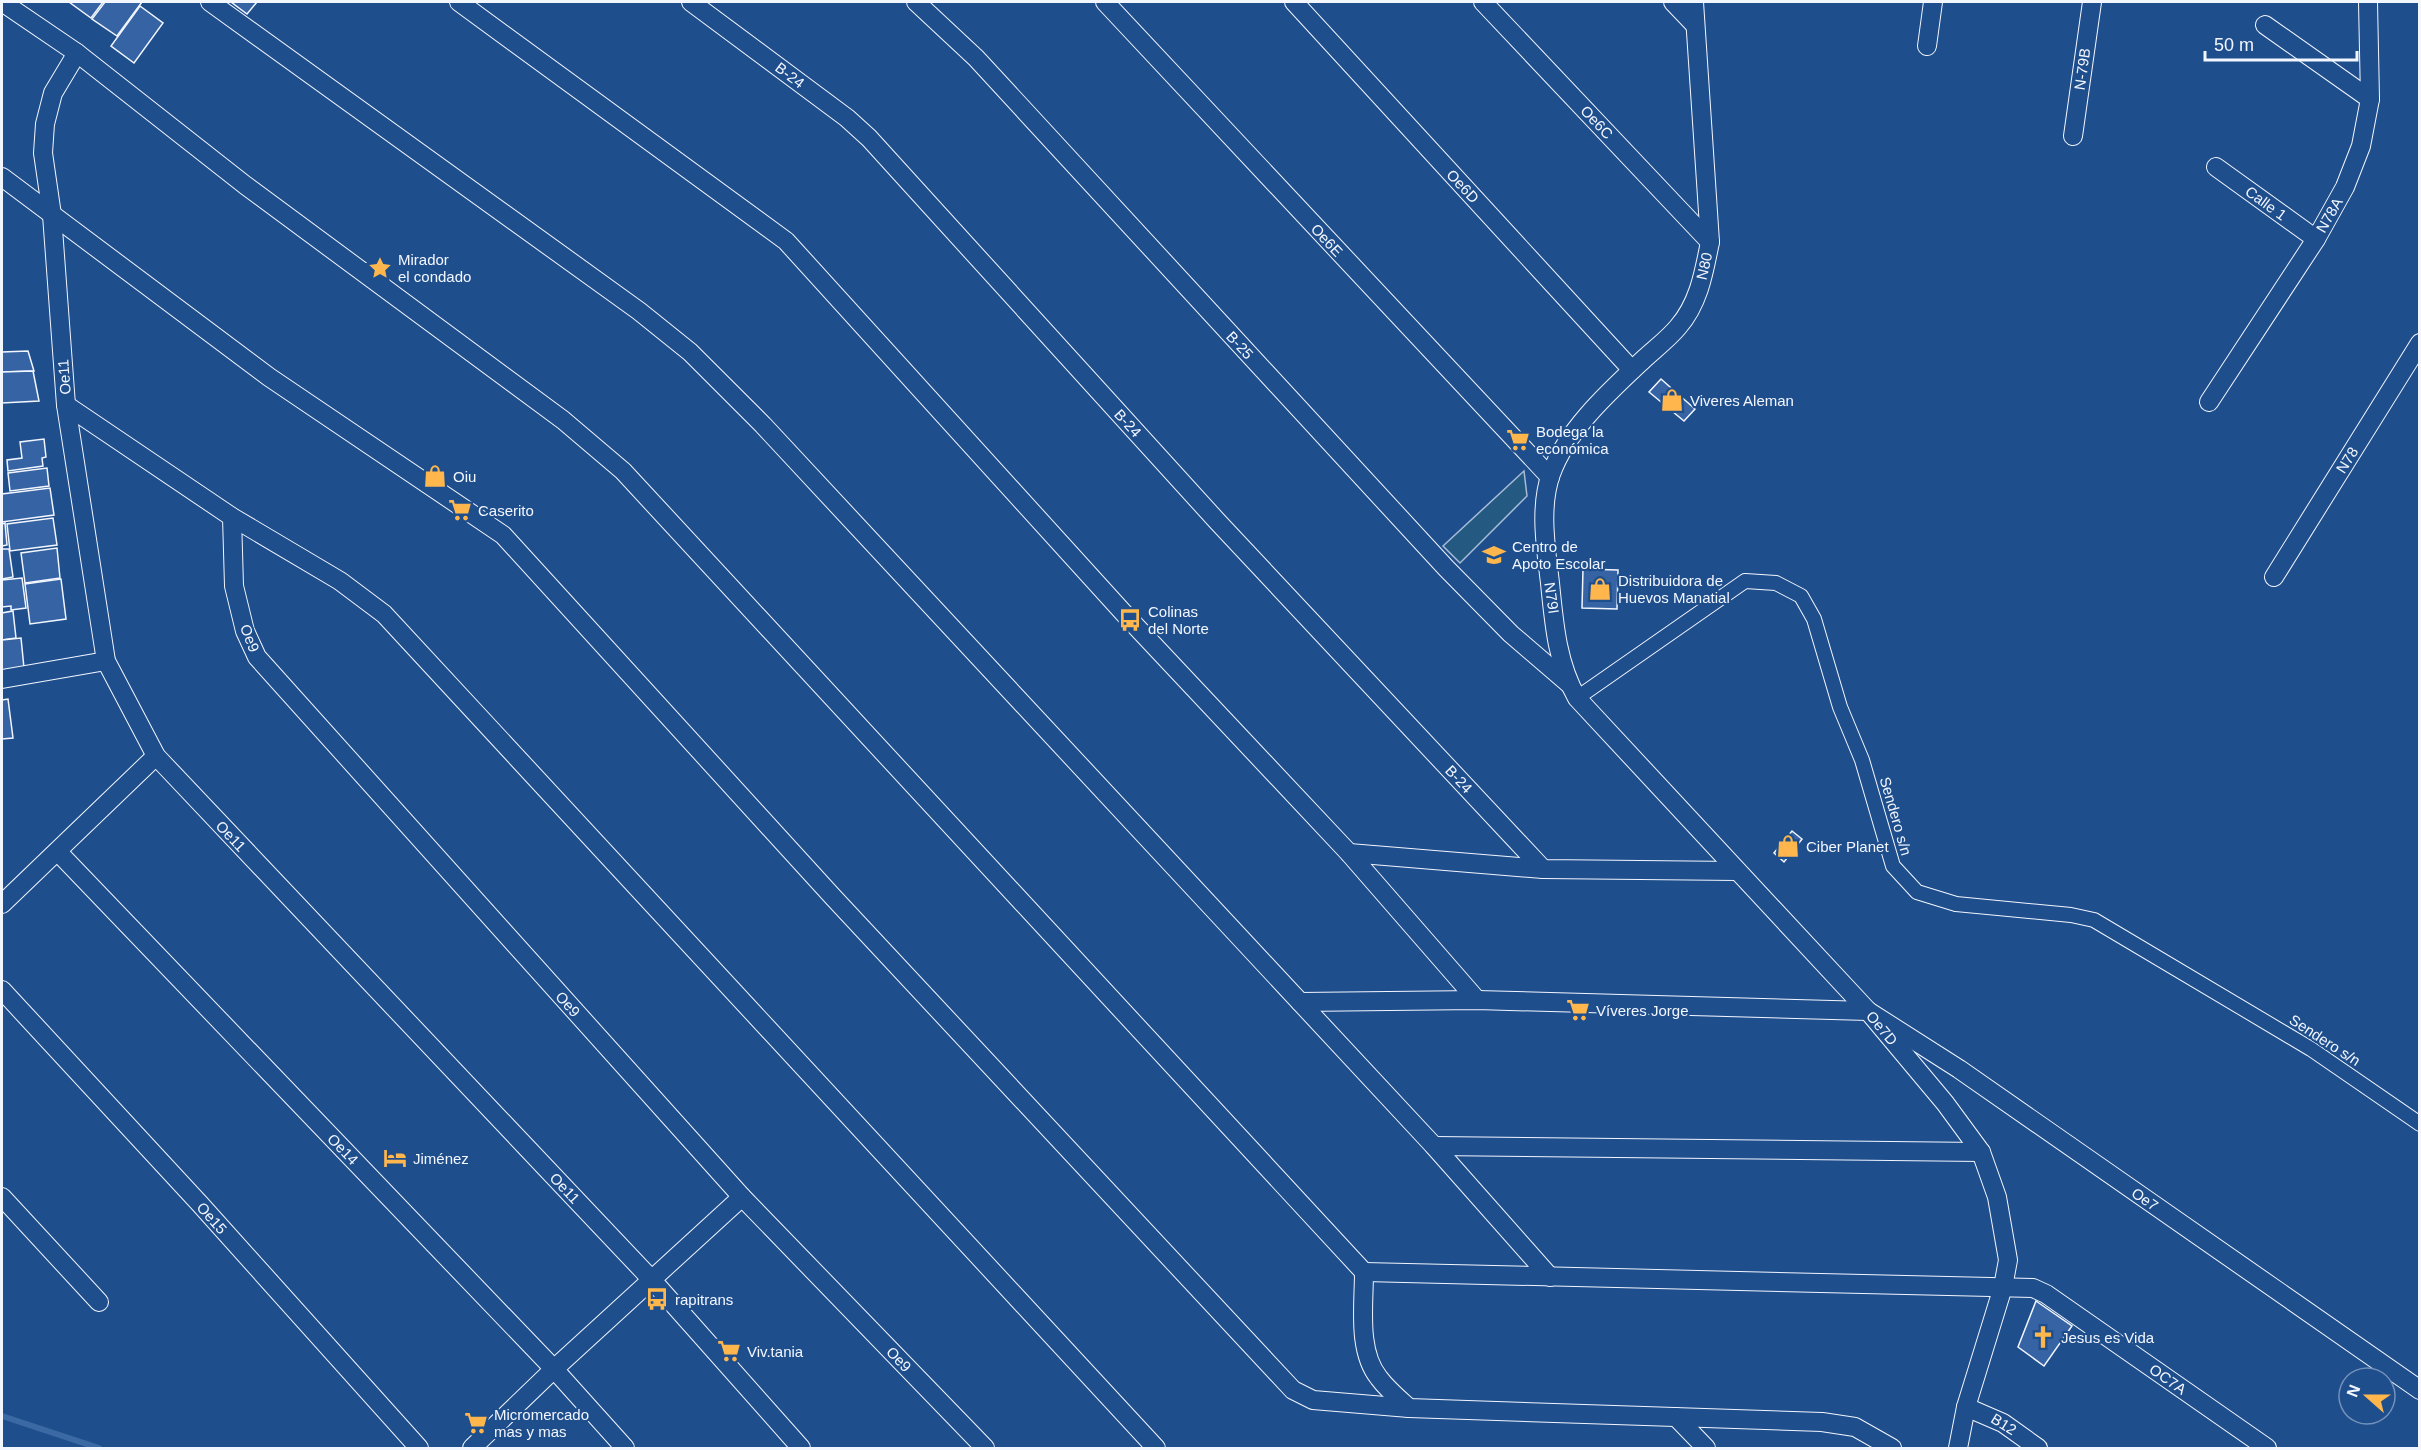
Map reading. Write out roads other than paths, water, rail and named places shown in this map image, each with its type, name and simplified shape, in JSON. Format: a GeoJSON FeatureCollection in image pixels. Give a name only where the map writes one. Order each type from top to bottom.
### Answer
{"type":"FeatureCollection","features":[{"type":"Feature","properties":{"kind":"street"},"geometry":{"type":"LineString","coordinates":[[2,2],[77,53],[245,185],[563,420],[623,471],[1364,1272],[1364,1320],[1370,1364],[1379,1378],[1409,1408]]}},
{"type":"Feature","properties":{"kind":"street"},"geometry":{"type":"LineString","coordinates":[[210,2],[639,311],[690,352],[763,425],[1434,1146],[1550,1277]]}},
{"type":"Feature","properties":{"kind":"street"},"geometry":{"type":"LineString","coordinates":[[459,2],[786,241],[1130,620],[1349,853],[1477,1000]]}},
{"type":"Feature","properties":{"kind":"street","name":"B-24"},"geometry":{"type":"LineString","coordinates":[[691,2],[847,118],[869,138],[1217,521],[1543,869]]}},
{"type":"Feature","properties":{"kind":"street","name":"B-25"},"geometry":{"type":"LineString","coordinates":[[916,2],[976,58],[1446,568],[1511,634],[1573,690]]}},
{"type":"Feature","properties":{"kind":"street","name":"Oe6E"},"geometry":{"type":"LineString","coordinates":[[1106,2],[1550,477]]}},
{"type":"Feature","properties":{"kind":"street","name":"Oe6D"},"geometry":{"type":"LineString","coordinates":[[1294,2],[1632,370]]}},
{"type":"Feature","properties":{"kind":"street","name":"Oe6C"},"geometry":{"type":"LineString","coordinates":[[1483,2],[1710,242]]}},
{"type":"Feature","properties":{"kind":"street"},"geometry":{"type":"LineString","coordinates":[[1673,2],[1694,24]]}},
{"type":"Feature","properties":{"kind":"street","name":"N80"},"geometry":{"type":"LineString","coordinates":[[1550,477],[1559,455],[1575,432],[1632,370],[1679,326],[1694,302],[1703,278],[1710,242],[1694,2]]}},
{"type":"Feature","properties":{"kind":"street"},"geometry":{"type":"LineString","coordinates":[[1927,46],[1933,2]]}},
{"type":"Feature","properties":{"kind":"street","name":"N-79B"},"geometry":{"type":"LineString","coordinates":[[2073,136],[2092,2]]}},
{"type":"Feature","properties":{"kind":"street","name":"N78A"},"geometry":{"type":"LineString","coordinates":[[2209,402],[2316,239],[2349,177],[2361,146],[2370,99],[2368,2]]}},
{"type":"Feature","properties":{"kind":"street"},"geometry":{"type":"LineString","coordinates":[[2265,25],[2370,99]]}},
{"type":"Feature","properties":{"kind":"street","name":"Oe11"},"geometry":{"type":"LineString","coordinates":[[77,53],[53,93],[45,123],[43,153],[52,215],[66,405],[106,662],[156,756],[652,1280],[801,1449]]}},
{"type":"Feature","properties":{"kind":"street","name":"Calle 1"},"geometry":{"type":"LineString","coordinates":[[2216,167],[2316,239]]}},
{"type":"Feature","properties":{"kind":"street"},"geometry":{"type":"LineString","coordinates":[[2,177],[269,377],[503,535],[833,897],[1293,1390],[1313,1400],[1409,1408],[1822,1422],[1856,1427],[1892,1449]]}},
{"type":"Feature","properties":{"kind":"street","name":"N78"},"geometry":{"type":"LineString","coordinates":[[2274,577],[2420,343]]}},
{"type":"Feature","properties":{"kind":"street"},"geometry":{"type":"LineString","coordinates":[[66,405],[232,517],[340,581],[384,614],[1156,1449]]}},
{"type":"Feature","properties":{"kind":"street","name":"N79I"},"geometry":{"type":"LineString","coordinates":[[1550,477],[1545,544],[1561,661],[1573,690]]}},
{"type":"Feature","properties":{"kind":"street","name":"Oe9"},"geometry":{"type":"LineString","coordinates":[[232,517],[234,586],[245,631],[257,657],[742,1197],[985,1449]]}},
{"type":"Feature","properties":{"kind":"street","name":"Sendero s/n"},"geometry":{"type":"LineString","coordinates":[[1573,690],[1745,581],[1776,583],[1801,596],[1814,619],[1840,707],[1862,760],[1893,866],[1917,892],[1956,904],[2071,915],[2094,920],[2312,1049],[2420,1124]]}},
{"type":"Feature","properties":{"kind":"street"},"geometry":{"type":"LineString","coordinates":[[2,679],[106,662]]}},
{"type":"Feature","properties":{"kind":"street","name":"Oe7D"},"geometry":{"type":"LineString","coordinates":[[1573,690],[1868,1011],[1945,1104],[1981,1152],[1988,1167],[2003,1222],[2008,1260],[2003,1287],[1966,1407],[1958,1449]]}},
{"type":"Feature","properties":{"kind":"street"},"geometry":{"type":"LineString","coordinates":[[2,904],[156,756]]}},
{"type":"Feature","properties":{"kind":"street","name":"Oe14"},"geometry":{"type":"LineString","coordinates":[[58,852],[554,1369],[625,1449]]}},
{"type":"Feature","properties":{"kind":"street"},"geometry":{"type":"LineString","coordinates":[[1349,853],[1543,869],[1737,871]]}},
{"type":"Feature","properties":{"kind":"street","name":"Oe15"},"geometry":{"type":"LineString","coordinates":[[2,990],[200,1204],[419,1449]]}},
{"type":"Feature","properties":{"kind":"street"},"geometry":{"type":"LineString","coordinates":[[1300,1002],[1477,1000],[1868,1011]]}},
{"type":"Feature","properties":{"kind":"street","name":"Oe7"},"geometry":{"type":"LineString","coordinates":[[1868,1011],[1959,1069],[2420,1390]]}},
{"type":"Feature","properties":{"kind":"street"},"geometry":{"type":"LineString","coordinates":[[1434,1146],[1981,1152]]}},
{"type":"Feature","properties":{"kind":"street"},"geometry":{"type":"LineString","coordinates":[[2,1197],[99,1302]]}},
{"type":"Feature","properties":{"kind":"street"},"geometry":{"type":"LineString","coordinates":[[472,1449],[554,1369],[742,1197]]}},
{"type":"Feature","properties":{"kind":"street","name":"OC7A"},"geometry":{"type":"LineString","coordinates":[[1364,1272],[2026,1287],[2046,1294],[2267,1449]]}},
{"type":"Feature","properties":{"kind":"street","name":"B12"},"geometry":{"type":"LineString","coordinates":[[1966,1407],[2003,1423],[2038,1449]]}},
{"type":"Feature","properties":{"kind":"street"},"geometry":{"type":"LineString","coordinates":[[1676,1417],[1706,1449]]}},
{"type":"Feature","properties":{"kind":"waterway"},"geometry":{"type":"LineString","coordinates":[[2,1416],[99,1448]]}},
{"type":"Feature","properties":{"kind":"place","name":"Mirador el condado"},"geometry":{"type":"Point","coordinates":[380,268]}},
{"type":"Feature","properties":{"kind":"place","name":"Viveres Aleman"},"geometry":{"type":"Point","coordinates":[1672,400]}},
{"type":"Feature","properties":{"kind":"place","name":"Bodega la económica"},"geometry":{"type":"Point","coordinates":[1518,440]}},
{"type":"Feature","properties":{"kind":"place","name":"Oiu"},"geometry":{"type":"Point","coordinates":[435,476]}},
{"type":"Feature","properties":{"kind":"place","name":"Caserito"},"geometry":{"type":"Point","coordinates":[460,510]}},
{"type":"Feature","properties":{"kind":"place","name":"Centro de Apoto Escolar"},"geometry":{"type":"Point","coordinates":[1494,555]}},
{"type":"Feature","properties":{"kind":"place","name":"Distribuidora de Huevos Manatial"},"geometry":{"type":"Point","coordinates":[1600,589]}},
{"type":"Feature","properties":{"kind":"place","name":"Colinas del Norte"},"geometry":{"type":"Point","coordinates":[1130,620]}},
{"type":"Feature","properties":{"kind":"place","name":"Ciber Planet"},"geometry":{"type":"Point","coordinates":[1788,846]}},
{"type":"Feature","properties":{"kind":"place","name":"Víveres Jorge"},"geometry":{"type":"Point","coordinates":[1578,1010]}},
{"type":"Feature","properties":{"kind":"place","name":"Jiménez"},"geometry":{"type":"Point","coordinates":[395,1158]}},
{"type":"Feature","properties":{"kind":"place","name":"rapitrans"},"geometry":{"type":"Point","coordinates":[657,1299]}},
{"type":"Feature","properties":{"kind":"place","name":"Jesus es Vida"},"geometry":{"type":"Point","coordinates":[2043,1337]}},
{"type":"Feature","properties":{"kind":"place","name":"Viv.tania"},"geometry":{"type":"Point","coordinates":[729,1351]}},
{"type":"Feature","properties":{"kind":"place","name":"Micromercado mas y mas"},"geometry":{"type":"Point","coordinates":[476,1423]}}]}
